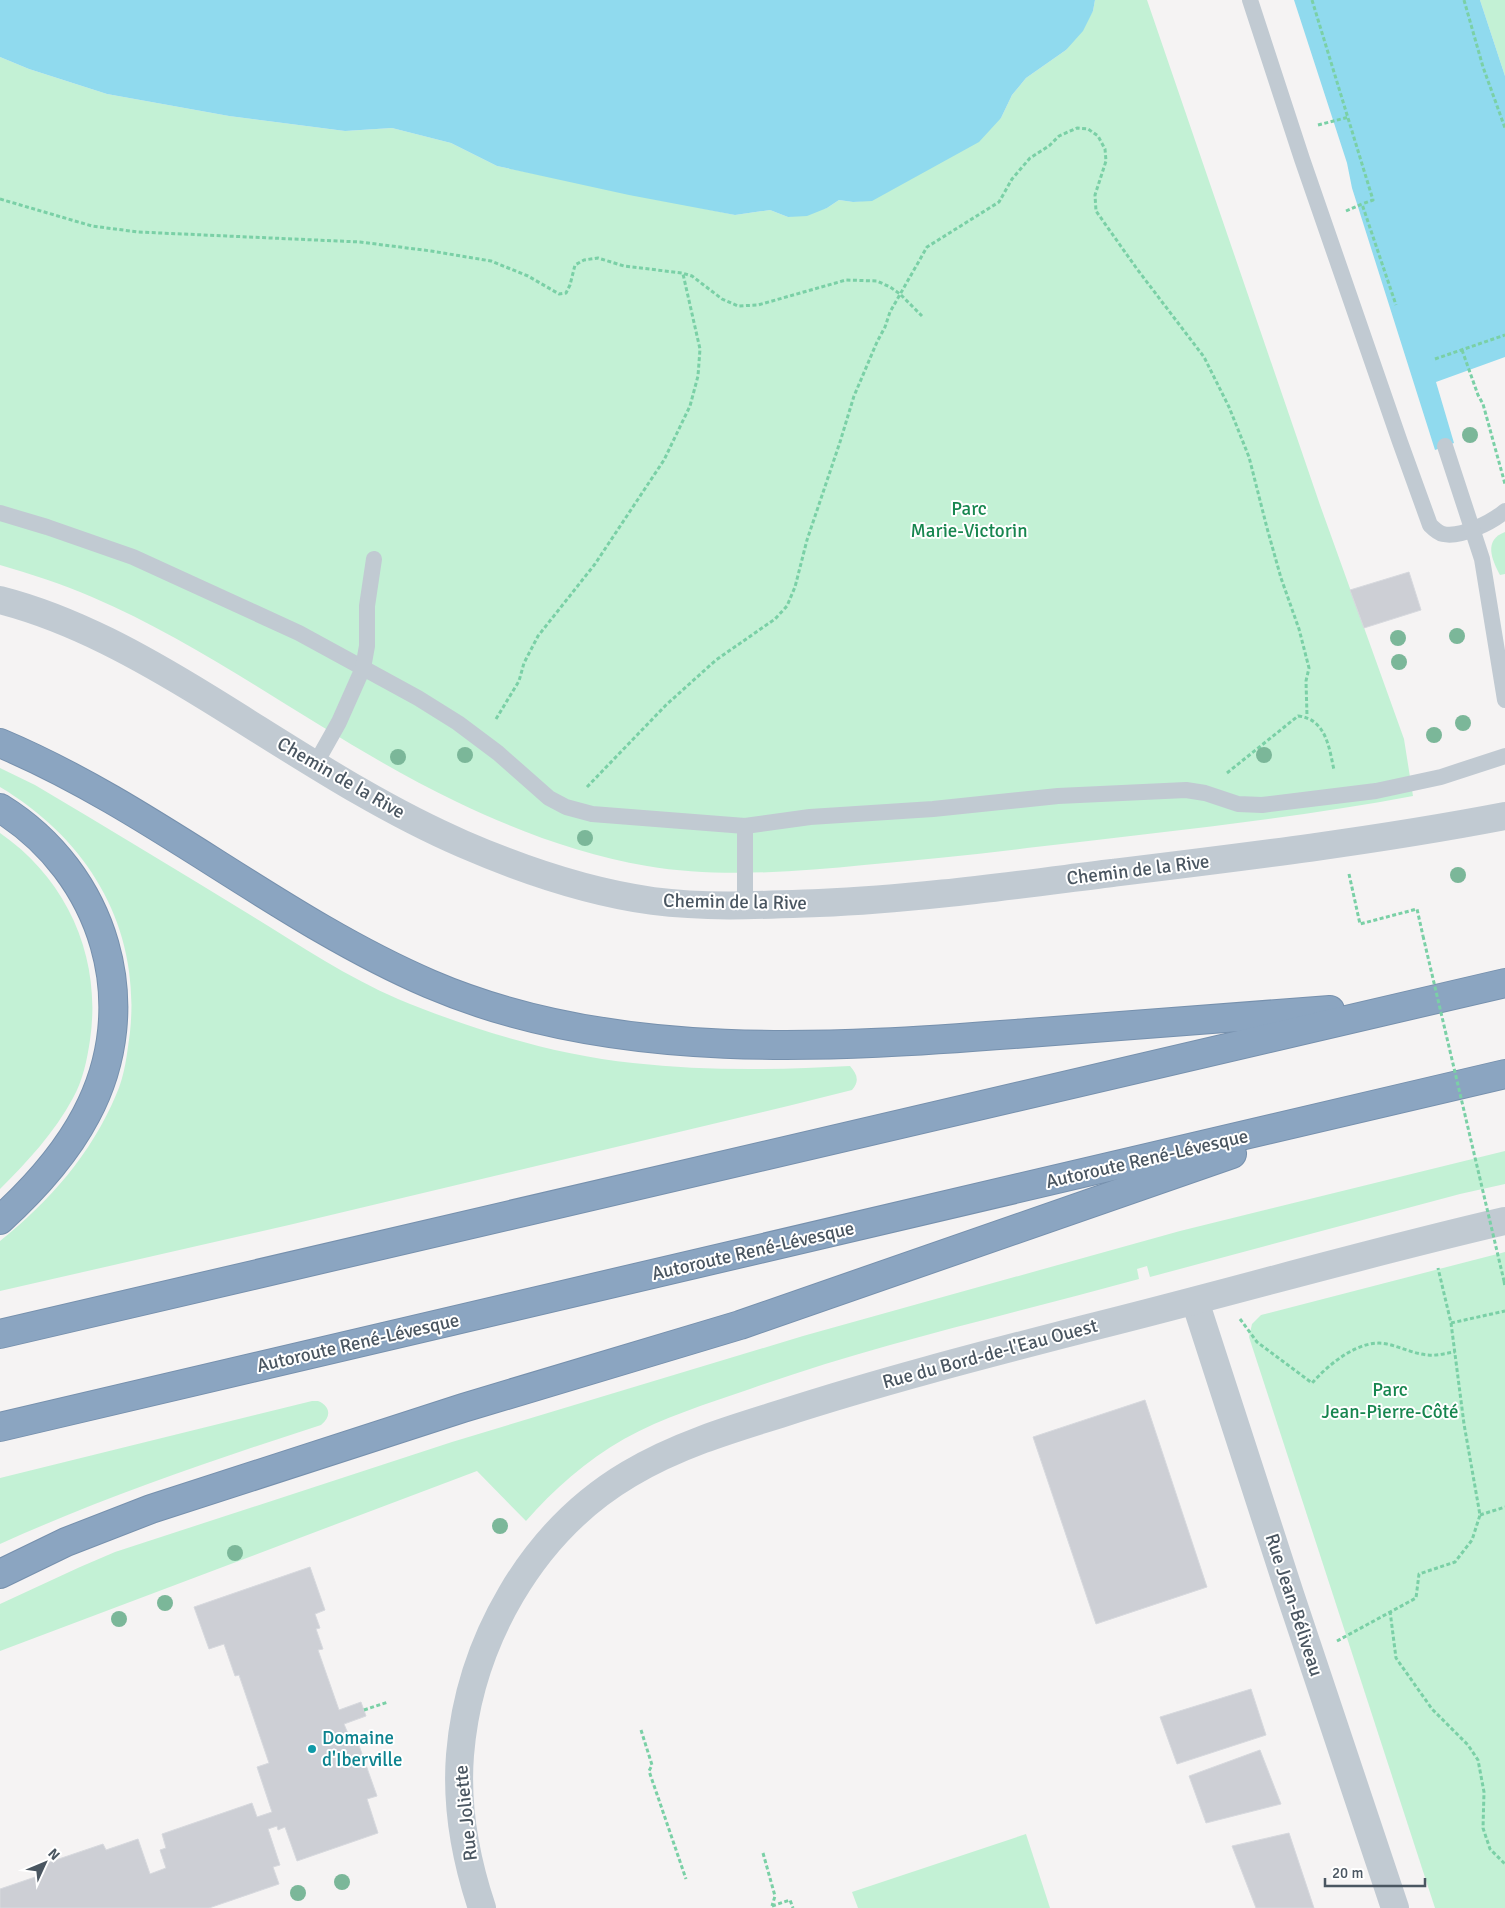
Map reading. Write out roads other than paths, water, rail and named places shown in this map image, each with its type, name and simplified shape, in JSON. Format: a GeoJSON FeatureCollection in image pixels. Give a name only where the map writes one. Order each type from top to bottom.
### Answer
{"type":"FeatureCollection","features":[{"type":"Feature","properties":{"kind":"highway"},"geometry":{"type":"LineString","coordinates":[[0,743],[85,784],[328,933],[396,968],[472,1000],[537,1020],[608,1033],[690,1042],[783,1044],[896,1042],[1419,1003]]}},
{"type":"Feature","properties":{"kind":"highway"},"geometry":{"type":"LineString","coordinates":[[0,808],[24,824],[45,843],[59,858],[84,892],[103,934],[110,965],[113,1003],[113,1027],[107,1058],[96,1094],[86,1115],[64,1151],[48,1171],[0,1220]]}},
{"type":"Feature","properties":{"kind":"highway"},"geometry":{"type":"LineString","coordinates":[[0,1334],[1505,983]]}},
{"type":"Feature","properties":{"kind":"highway","name":"Autoroute René-Lévesque"},"geometry":{"type":"LineString","coordinates":[[0,1427],[1505,1074]]}},
{"type":"Feature","properties":{"kind":"highway"},"geometry":{"type":"LineString","coordinates":[[0,1574],[66,1542],[151,1509],[445,1413],[740,1325],[1380,1103]]}},
{"type":"Feature","properties":{"kind":"street","name":"Chemin de la Rive"},"geometry":{"type":"LineString","coordinates":[[0,600],[54,618],[138,657],[404,815],[454,840],[513,864],[574,885],[654,901],[716,906],[848,902],[1017,885],[1346,843],[1505,816]]}},
{"type":"Feature","properties":{"kind":"street","name":"Rue du Bord-de-l'Eau Ouest"},"geometry":{"type":"LineString","coordinates":[[522,1579],[554,1536],[595,1498],[628,1474],[683,1447],[876,1384],[1354,1258],[1505,1222]]}},
{"type":"Feature","properties":{"kind":"street","name":"Rue Jean-Béliveau"},"geometry":{"type":"LineString","coordinates":[[1195,1301],[1310,1655],[1395,1908]]}},
{"type":"Feature","properties":{"kind":"street","name":"Rue Joliette"},"geometry":{"type":"LineString","coordinates":[[482,1908],[475,1886],[463,1827],[460,1756],[466,1712],[476,1671],[492,1632],[522,1579]]}},
{"type":"Feature","properties":{"kind":"lane"},"geometry":{"type":"LineString","coordinates":[[1250,0],[1302,159],[1430,525],[1442,534],[1460,533],[1487,523],[1505,511]]}},
{"type":"Feature","properties":{"kind":"lane"},"geometry":{"type":"LineString","coordinates":[[1445,446],[1473,528],[1487,586],[1495,648],[1505,700]]}},
{"type":"Feature","properties":{"kind":"lane"},"geometry":{"type":"LineString","coordinates":[[0,513],[47,526],[133,557],[298,633],[418,698],[480,739],[549,798],[566,807],[592,814],[744,826],[810,817],[933,809],[1058,796],[1186,790],[1238,804],[1262,805],[1376,791],[1442,777],[1505,756]]}},
{"type":"Feature","properties":{"kind":"lane"},"geometry":{"type":"LineString","coordinates":[[316,763],[339,722],[363,668],[367,646],[367,606],[374,559]]}},
{"type":"Feature","properties":{"kind":"lane"},"geometry":{"type":"LineString","coordinates":[[744,826],[745,905]]}},
{"type":"Feature","properties":{"kind":"water"},"geometry":{"type":"Polygon","coordinates":[[[0,0],[1095,0],[1093,11],[1083,31],[1066,50],[1026,78],[1012,95],[1001,118],[979,142],[872,201],[853,202],[839,200],[827,208],[807,216],[788,217],[770,210],[735,215],[629,195],[497,166],[451,143],[392,128],[345,131],[229,116],[107,94],[29,69],[0,57],[0,0]]]}},
{"type":"Feature","properties":{"kind":"water"},"geometry":{"type":"Polygon","coordinates":[[[1294,0],[1480,0],[1505,76],[1505,357],[1436,382],[1454,443],[1435,450],[1352,188],[1347,163],[1294,0]]]}},
{"type":"Feature","properties":{"kind":"place","name":"Domaine d'Iberville"},"geometry":{"type":"Point","coordinates":[312,1749]}},
{"type":"Feature","properties":{"kind":"park label","name":"Parc Marie-Victorin"},"geometry":{"type":"Point","coordinates":[969,520]}},
{"type":"Feature","properties":{"kind":"park label","name":"Parc Jean-Pierre-Côté"},"geometry":{"type":"Point","coordinates":[1390,1401]}}]}
